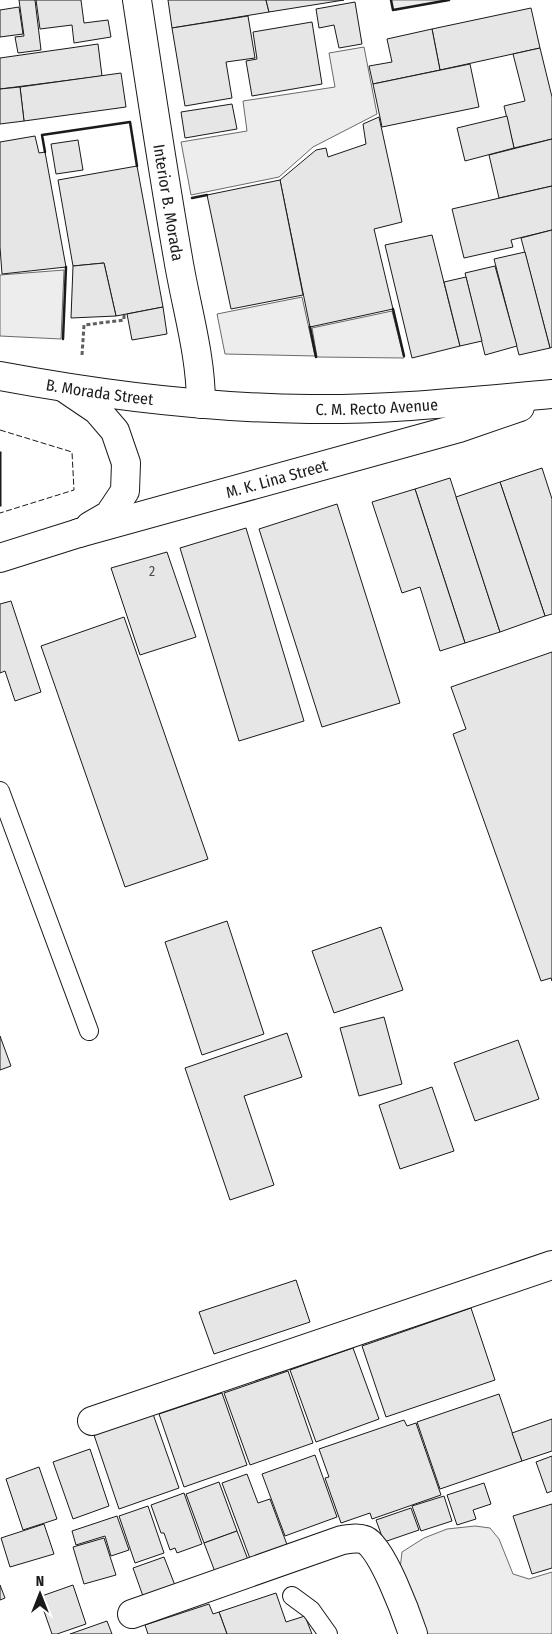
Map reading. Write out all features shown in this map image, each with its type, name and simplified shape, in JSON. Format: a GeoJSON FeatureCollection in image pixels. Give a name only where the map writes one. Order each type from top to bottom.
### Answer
{"type":"FeatureCollection","features":[{"type":"Feature","properties":{"kind":"main road","name":"Interior B. Morada"},"geometry":{"type":"LineString","coordinates":[[137,0],[182,281],[198,354],[200,404]]}},
{"type":"Feature","properties":{"kind":"main road","name":"B. Morada Street"},"geometry":{"type":"LineString","coordinates":[[0,376],[72,388],[200,404]]}},
{"type":"Feature","properties":{"kind":"main road"},"geometry":{"type":"LineString","coordinates":[[72,388],[97,410],[115,431],[126,463],[125,491],[109,514],[79,533]]}},
{"type":"Feature","properties":{"kind":"main road","name":"C. M. Recto Avenue"},"geometry":{"type":"LineString","coordinates":[[200,404],[310,409],[415,406],[552,395]]}},
{"type":"Feature","properties":{"kind":"main road","name":"M. K. Lina Street"},"geometry":{"type":"LineString","coordinates":[[0,558],[79,533],[458,428],[494,417],[552,395]]}},
{"type":"Feature","properties":{"kind":"main road"},"geometry":{"type":"LineString","coordinates":[[92,1421],[552,1265]]}},
{"type":"Feature","properties":{"kind":"main road"},"geometry":{"type":"LineString","coordinates":[[132,1614],[342,1540],[354,1538],[366,1540],[380,1555],[413,1634]]}},
{"type":"Feature","properties":{"kind":"lane"},"geometry":{"type":"LineString","coordinates":[[0,791],[89,1031]]}},
{"type":"Feature","properties":{"kind":"lane"},"geometry":{"type":"LineString","coordinates":[[292,1596],[311,1610],[328,1634]]}},
{"type":"Feature","properties":{"kind":"path"},"geometry":{"type":"LineString","coordinates":[[72,388],[84,325],[124,320],[124,314]]}},
{"type":"Feature","properties":{"kind":"shaded area"},"geometry":{"type":"Polygon","coordinates":[[[391,0],[449,0],[393,10],[391,0]]]}},
{"type":"Feature","properties":{"kind":"shaded area"},"geometry":{"type":"Polygon","coordinates":[[[364,47],[377,114],[313,147],[279,177],[191,195],[181,142],[247,131],[243,101],[335,87],[329,53],[364,47]]]}},
{"type":"Feature","properties":{"kind":"shaded area"},"geometry":{"type":"Polygon","coordinates":[[[64,270],[61,339],[0,336],[0,275],[64,270]]]}},
{"type":"Feature","properties":{"kind":"shaded area"},"geometry":{"type":"Polygon","coordinates":[[[302,297],[315,356],[225,354],[217,314],[302,297]]]}},
{"type":"Feature","properties":{"kind":"shaded area"},"geometry":{"type":"Polygon","coordinates":[[[392,311],[404,358],[317,357],[312,328],[392,311]]]}},
{"type":"Feature","properties":{"kind":"shaded area"},"geometry":{"type":"Polygon","coordinates":[[[475,1526],[490,1528],[499,1539],[513,1574],[529,1579],[552,1572],[552,1634],[424,1634],[400,1569],[402,1552],[424,1538],[447,1529],[475,1526]]]}},
{"type":"Feature","properties":{"kind":"building"},"geometry":{"type":"Polygon","coordinates":[[[19,0],[35,0],[41,50],[18,53],[15,37],[24,36],[19,0]]]}},
{"type":"Feature","properties":{"kind":"building"},"geometry":{"type":"Polygon","coordinates":[[[36,0],[81,0],[84,23],[108,20],[111,37],[74,43],[72,25],[40,29],[36,0]]]}},
{"type":"Feature","properties":{"kind":"building"},"geometry":{"type":"Polygon","coordinates":[[[168,0],[266,0],[269,12],[172,28],[168,0]]]}},
{"type":"Feature","properties":{"kind":"building"},"geometry":{"type":"Polygon","coordinates":[[[266,0],[344,0],[269,12],[266,0]]]}},
{"type":"Feature","properties":{"kind":"building"},"geometry":{"type":"Polygon","coordinates":[[[355,2],[362,44],[339,48],[334,25],[319,28],[316,9],[355,2]]]}},
{"type":"Feature","properties":{"kind":"building"},"geometry":{"type":"Polygon","coordinates":[[[19,7],[23,34],[0,37],[0,10],[19,7]]]}},
{"type":"Feature","properties":{"kind":"building"},"geometry":{"type":"Polygon","coordinates":[[[531,8],[540,48],[440,70],[432,29],[531,8]]]}},
{"type":"Feature","properties":{"kind":"building"},"geometry":{"type":"Polygon","coordinates":[[[248,16],[255,58],[226,62],[232,98],[185,106],[172,28],[248,16]]]}},
{"type":"Feature","properties":{"kind":"building"},"geometry":{"type":"Polygon","coordinates":[[[312,22],[322,84],[252,96],[246,61],[257,59],[253,32],[312,22]]]}},
{"type":"Feature","properties":{"kind":"building"},"geometry":{"type":"Polygon","coordinates":[[[432,29],[440,70],[373,84],[369,66],[392,62],[387,39],[432,29]]]}},
{"type":"Feature","properties":{"kind":"building"},"geometry":{"type":"Polygon","coordinates":[[[98,44],[102,76],[0,89],[0,58],[98,44]]]}},
{"type":"Feature","properties":{"kind":"building"},"geometry":{"type":"Polygon","coordinates":[[[540,48],[552,97],[552,139],[514,148],[504,106],[525,101],[513,54],[540,48]]]}},
{"type":"Feature","properties":{"kind":"building"},"geometry":{"type":"Polygon","coordinates":[[[470,64],[479,107],[382,127],[373,84],[470,64]]]}},
{"type":"Feature","properties":{"kind":"building"},"geometry":{"type":"Polygon","coordinates":[[[121,73],[126,107],[24,121],[20,87],[121,73]]]}},
{"type":"Feature","properties":{"kind":"building"},"geometry":{"type":"Polygon","coordinates":[[[20,87],[24,121],[0,124],[0,89],[20,87]]]}},
{"type":"Feature","properties":{"kind":"building"},"geometry":{"type":"Polygon","coordinates":[[[232,104],[237,129],[185,138],[181,112],[232,104]]]}},
{"type":"Feature","properties":{"kind":"building"},"geometry":{"type":"Polygon","coordinates":[[[507,116],[514,148],[465,161],[457,128],[507,116]]]}},
{"type":"Feature","properties":{"kind":"building"},"geometry":{"type":"Polygon","coordinates":[[[379,117],[402,222],[374,229],[393,309],[310,327],[280,180],[316,150],[326,148],[328,157],[366,144],[363,124],[379,117]]]}},
{"type":"Feature","properties":{"kind":"building"},"geometry":{"type":"Polygon","coordinates":[[[35,136],[39,153],[45,152],[66,267],[2,274],[0,247],[0,142],[35,136]]]}},
{"type":"Feature","properties":{"kind":"building"},"geometry":{"type":"Polygon","coordinates":[[[552,139],[552,186],[499,198],[489,155],[552,139]]]}},
{"type":"Feature","properties":{"kind":"building"},"geometry":{"type":"Polygon","coordinates":[[[78,140],[83,170],[56,174],[51,144],[78,140]]]}},
{"type":"Feature","properties":{"kind":"building"},"geometry":{"type":"Polygon","coordinates":[[[137,166],[163,307],[116,316],[104,263],[73,266],[58,180],[137,166]]]}},
{"type":"Feature","properties":{"kind":"building"},"geometry":{"type":"Polygon","coordinates":[[[280,180],[303,295],[231,309],[207,195],[280,180]]]}},
{"type":"Feature","properties":{"kind":"building"},"geometry":{"type":"Polygon","coordinates":[[[552,186],[552,230],[511,240],[513,247],[464,258],[452,209],[552,186]]]}},
{"type":"Feature","properties":{"kind":"building"},"geometry":{"type":"Polygon","coordinates":[[[552,230],[552,347],[550,348],[521,238],[552,230]]]}},
{"type":"Feature","properties":{"kind":"building"},"geometry":{"type":"Polygon","coordinates":[[[432,235],[460,346],[412,358],[385,245],[432,235]]]}},
{"type":"Feature","properties":{"kind":"building"},"geometry":{"type":"Polygon","coordinates":[[[525,252],[550,348],[519,355],[494,259],[525,252]]]}},
{"type":"Feature","properties":{"kind":"building"},"geometry":{"type":"Polygon","coordinates":[[[104,263],[116,316],[71,318],[73,266],[104,263]]]}},
{"type":"Feature","properties":{"kind":"building"},"geometry":{"type":"Polygon","coordinates":[[[495,266],[517,346],[485,355],[465,273],[495,266]]]}},
{"type":"Feature","properties":{"kind":"building"},"geometry":{"type":"Polygon","coordinates":[[[466,277],[482,341],[460,346],[444,282],[466,277]]]}},
{"type":"Feature","properties":{"kind":"building"},"geometry":{"type":"Polygon","coordinates":[[[163,307],[167,334],[132,340],[127,314],[163,307]]]}},
{"type":"Feature","properties":{"kind":"building"},"geometry":{"type":"Polygon","coordinates":[[[1,452],[1,506],[0,506],[1,452]]]}},
{"type":"Feature","properties":{"kind":"building"},"geometry":{"type":"Polygon","coordinates":[[[542,468],[552,499],[552,614],[545,616],[500,482],[542,468]]]}},
{"type":"Feature","properties":{"kind":"building"},"geometry":{"type":"Polygon","coordinates":[[[450,478],[500,632],[465,643],[415,489],[450,478]]]}},
{"type":"Feature","properties":{"kind":"building"},"geometry":{"type":"Polygon","coordinates":[[[500,482],[545,616],[500,632],[456,497],[500,482]]]}},
{"type":"Feature","properties":{"kind":"building"},"geometry":{"type":"Polygon","coordinates":[[[415,489],[465,643],[440,651],[420,587],[402,593],[372,502],[415,489]]]}},
{"type":"Feature","properties":{"kind":"building"},"geometry":{"type":"Polygon","coordinates":[[[337,504],[400,703],[322,727],[259,529],[337,504]]]}},
{"type":"Feature","properties":{"kind":"building"},"geometry":{"type":"Polygon","coordinates":[[[246,528],[304,721],[239,741],[180,548],[246,528]]]}},
{"type":"Feature","properties":{"kind":"building"},"geometry":{"type":"Polygon","coordinates":[[[167,552],[196,637],[140,655],[111,568],[167,552]]]}},
{"type":"Feature","properties":{"kind":"building"},"geometry":{"type":"Polygon","coordinates":[[[11,601],[41,692],[15,701],[5,671],[0,673],[0,604],[11,601]]]}},
{"type":"Feature","properties":{"kind":"building"},"geometry":{"type":"Polygon","coordinates":[[[124,617],[208,859],[125,887],[41,646],[124,617]]]}},
{"type":"Feature","properties":{"kind":"building"},"geometry":{"type":"Polygon","coordinates":[[[552,652],[552,981],[551,978],[541,981],[453,734],[466,729],[451,687],[552,652]]]}},
{"type":"Feature","properties":{"kind":"building"},"geometry":{"type":"Polygon","coordinates":[[[227,921],[264,1034],[202,1055],[165,942],[227,921]]]}},
{"type":"Feature","properties":{"kind":"building"},"geometry":{"type":"Polygon","coordinates":[[[381,927],[403,990],[334,1013],[312,951],[381,927]]]}},
{"type":"Feature","properties":{"kind":"building"},"geometry":{"type":"Polygon","coordinates":[[[384,1017],[402,1084],[359,1096],[340,1028],[384,1017]]]}},
{"type":"Feature","properties":{"kind":"building"},"geometry":{"type":"Polygon","coordinates":[[[287,1033],[302,1077],[244,1096],[274,1185],[230,1200],[185,1068],[287,1033]]]}},
{"type":"Feature","properties":{"kind":"building"},"geometry":{"type":"Polygon","coordinates":[[[0,1036],[11,1066],[0,1070],[0,1036]]]}},
{"type":"Feature","properties":{"kind":"building"},"geometry":{"type":"Polygon","coordinates":[[[518,1040],[539,1099],[475,1121],[454,1063],[518,1040]]]}},
{"type":"Feature","properties":{"kind":"building"},"geometry":{"type":"Polygon","coordinates":[[[432,1087],[454,1151],[400,1169],[379,1105],[432,1087]]]}},
{"type":"Feature","properties":{"kind":"building"},"geometry":{"type":"Polygon","coordinates":[[[296,1280],[310,1322],[214,1354],[199,1312],[296,1280]]]}},
{"type":"Feature","properties":{"kind":"building"},"geometry":{"type":"Polygon","coordinates":[[[471,1308],[495,1380],[386,1417],[362,1346],[471,1308]]]}},
{"type":"Feature","properties":{"kind":"building"},"geometry":{"type":"Polygon","coordinates":[[[353,1348],[379,1419],[316,1442],[290,1370],[353,1348]]]}},
{"type":"Feature","properties":{"kind":"building"},"geometry":{"type":"Polygon","coordinates":[[[288,1371],[313,1443],[250,1465],[224,1393],[288,1371]]]}},
{"type":"Feature","properties":{"kind":"building"},"geometry":{"type":"Polygon","coordinates":[[[222,1393],[247,1465],[184,1487],[159,1414],[222,1393]]]}},
{"type":"Feature","properties":{"kind":"building"},"geometry":{"type":"Polygon","coordinates":[[[499,1394],[522,1461],[440,1489],[417,1422],[499,1394]]]}},
{"type":"Feature","properties":{"kind":"building"},"geometry":{"type":"Polygon","coordinates":[[[153,1414],[179,1488],[119,1509],[94,1435],[153,1414]]]}},
{"type":"Feature","properties":{"kind":"building"},"geometry":{"type":"Polygon","coordinates":[[[552,1419],[552,1451],[522,1461],[512,1433],[552,1419]]]}},
{"type":"Feature","properties":{"kind":"building"},"geometry":{"type":"Polygon","coordinates":[[[404,1420],[407,1426],[416,1423],[441,1495],[372,1519],[370,1513],[341,1523],[325,1478],[329,1477],[319,1449],[404,1420]]]}},
{"type":"Feature","properties":{"kind":"building"},"geometry":{"type":"Polygon","coordinates":[[[90,1449],[109,1506],[73,1519],[53,1462],[90,1449]]]}},
{"type":"Feature","properties":{"kind":"building"},"geometry":{"type":"Polygon","coordinates":[[[315,1455],[337,1517],[285,1536],[262,1474],[315,1455]]]}},
{"type":"Feature","properties":{"kind":"building"},"geometry":{"type":"Polygon","coordinates":[[[552,1456],[552,1491],[547,1493],[536,1462],[552,1456]]]}},
{"type":"Feature","properties":{"kind":"building"},"geometry":{"type":"Polygon","coordinates":[[[39,1467],[57,1519],[23,1530],[6,1479],[39,1467]]]}},
{"type":"Feature","properties":{"kind":"building"},"geometry":{"type":"Polygon","coordinates":[[[247,1474],[258,1503],[270,1499],[289,1550],[252,1564],[222,1483],[247,1474]]]}},
{"type":"Feature","properties":{"kind":"building"},"geometry":{"type":"Polygon","coordinates":[[[219,1482],[237,1531],[204,1543],[186,1494],[219,1482]]]}},
{"type":"Feature","properties":{"kind":"building"},"geometry":{"type":"Polygon","coordinates":[[[484,1483],[491,1504],[473,1510],[476,1519],[457,1525],[447,1495],[484,1483]]]}},
{"type":"Feature","properties":{"kind":"building"},"geometry":{"type":"Polygon","coordinates":[[[184,1493],[202,1544],[177,1553],[175,1548],[170,1550],[164,1533],[161,1533],[151,1505],[184,1493]]]}},
{"type":"Feature","properties":{"kind":"building"},"geometry":{"type":"Polygon","coordinates":[[[444,1496],[452,1521],[421,1531],[412,1506],[444,1496]]]}},
{"type":"Feature","properties":{"kind":"building"},"geometry":{"type":"Polygon","coordinates":[[[552,1504],[552,1568],[532,1574],[513,1516],[552,1504]]]}},
{"type":"Feature","properties":{"kind":"building"},"geometry":{"type":"Polygon","coordinates":[[[148,1506],[164,1553],[135,1563],[119,1516],[148,1506]]]}},
{"type":"Feature","properties":{"kind":"building"},"geometry":{"type":"Polygon","coordinates":[[[411,1508],[419,1530],[384,1542],[376,1520],[411,1508]]]}},
{"type":"Feature","properties":{"kind":"building"},"geometry":{"type":"Polygon","coordinates":[[[117,1516],[129,1550],[111,1556],[105,1536],[76,1545],[72,1531],[117,1516]]]}},
{"type":"Feature","properties":{"kind":"building"},"geometry":{"type":"Polygon","coordinates":[[[44,1524],[54,1554],[10,1567],[1,1538],[44,1524]]]}},
{"type":"Feature","properties":{"kind":"building"},"geometry":{"type":"Polygon","coordinates":[[[237,1531],[250,1565],[217,1577],[204,1543],[237,1531]]]}},
{"type":"Feature","properties":{"kind":"building"},"geometry":{"type":"Polygon","coordinates":[[[104,1538],[116,1575],[84,1584],[73,1547],[104,1538]]]}},
{"type":"Feature","properties":{"kind":"building"},"geometry":{"type":"Polygon","coordinates":[[[164,1557],[176,1588],[144,1599],[133,1568],[164,1557]]]}},
{"type":"Feature","properties":{"kind":"building"},"geometry":{"type":"Polygon","coordinates":[[[0,1585],[5,1598],[0,1600],[0,1585]]]}},
{"type":"Feature","properties":{"kind":"building"},"geometry":{"type":"Polygon","coordinates":[[[73,1585],[86,1624],[52,1634],[39,1597],[73,1585]]]}},
{"type":"Feature","properties":{"kind":"building"},"geometry":{"type":"Polygon","coordinates":[[[276,1593],[286,1622],[305,1616],[312,1634],[227,1634],[219,1612],[276,1593]]]}},
{"type":"Feature","properties":{"kind":"building"},"geometry":{"type":"Polygon","coordinates":[[[209,1604],[213,1614],[219,1612],[227,1634],[148,1634],[145,1625],[209,1604]]]}},
{"type":"Feature","properties":{"kind":"building"},"geometry":{"type":"Polygon","coordinates":[[[107,1621],[112,1634],[70,1634],[107,1621]]]}},
{"type":"Feature","properties":{"kind":"fence"},"geometry":{"type":"LineString","coordinates":[[0,430],[72,452],[74,490],[0,513]]}},
{"type":"Feature","properties":{"kind":"wall"},"geometry":{"type":"LineString","coordinates":[[391,0],[393,10],[449,0]]}},
{"type":"Feature","properties":{"kind":"wall"},"geometry":{"type":"LineString","coordinates":[[45,152],[42,135],[130,122],[137,166]]}},
{"type":"Feature","properties":{"kind":"wall"},"geometry":{"type":"LineString","coordinates":[[192,198],[207,195]]}},
{"type":"Feature","properties":{"kind":"wall"},"geometry":{"type":"LineString","coordinates":[[63,339],[66,267]]}},
{"type":"Feature","properties":{"kind":"wall"},"geometry":{"type":"LineString","coordinates":[[393,309],[404,356]]}},
{"type":"Feature","properties":{"kind":"wall"},"geometry":{"type":"LineString","coordinates":[[310,327],[316,357]]}}]}
